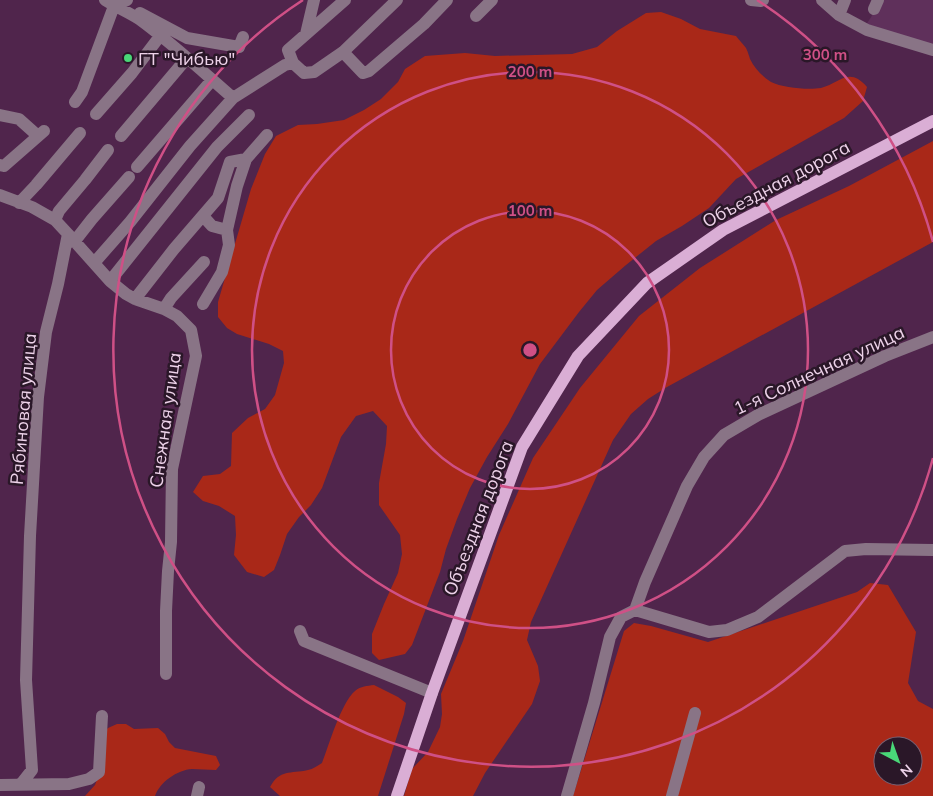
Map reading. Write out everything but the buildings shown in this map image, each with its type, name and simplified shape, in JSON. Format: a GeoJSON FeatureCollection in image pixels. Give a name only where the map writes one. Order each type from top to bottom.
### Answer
{"type":"FeatureCollection","features":[{"type":"Feature","properties":{"kind":"main road","name":"Объездная дорога"},"geometry":{"type":"LineString","coordinates":[[397,796],[432,693],[522,447],[578,356],[647,283],[723,230],[933,121]]}},
{"type":"Feature","properties":{"kind":"street"},"geometry":{"type":"LineString","coordinates":[[110,3],[127,0]]}},
{"type":"Feature","properties":{"kind":"street"},"geometry":{"type":"LineString","coordinates":[[306,34],[314,0]]}},
{"type":"Feature","properties":{"kind":"street"},"geometry":{"type":"LineString","coordinates":[[345,0],[288,50],[293,63],[304,73],[314,72],[343,52],[396,0]]}},
{"type":"Feature","properties":{"kind":"street"},"geometry":{"type":"LineString","coordinates":[[343,52],[363,73],[369,71],[424,24],[447,0]]}},
{"type":"Feature","properties":{"kind":"street"},"geometry":{"type":"LineString","coordinates":[[476,16],[492,0]]}},
{"type":"Feature","properties":{"kind":"street"},"geometry":{"type":"LineString","coordinates":[[751,0],[763,0]]}},
{"type":"Feature","properties":{"kind":"street"},"geometry":{"type":"LineString","coordinates":[[822,0],[839,15],[868,30],[933,50]]}},
{"type":"Feature","properties":{"kind":"street"},"geometry":{"type":"LineString","coordinates":[[839,15],[845,0]]}},
{"type":"Feature","properties":{"kind":"street"},"geometry":{"type":"LineString","coordinates":[[110,3],[137,18],[233,98]]}},
{"type":"Feature","properties":{"kind":"street"},"geometry":{"type":"LineString","coordinates":[[110,3],[128,7],[187,38],[239,47],[243,37]]}},
{"type":"Feature","properties":{"kind":"street"},"geometry":{"type":"LineString","coordinates":[[75,102],[82,92],[110,3]]}},
{"type":"Feature","properties":{"kind":"street"},"geometry":{"type":"LineString","coordinates":[[96,114],[132,73],[160,36]]}},
{"type":"Feature","properties":{"kind":"street"},"geometry":{"type":"LineString","coordinates":[[121,136],[187,58]]}},
{"type":"Feature","properties":{"kind":"street"},"geometry":{"type":"LineString","coordinates":[[94,263],[130,222],[190,146],[233,98],[285,64],[293,63]]}},
{"type":"Feature","properties":{"kind":"street"},"geometry":{"type":"LineString","coordinates":[[0,195],[32,207],[55,220],[71,238],[92,218],[212,80]]}},
{"type":"Feature","properties":{"kind":"street"},"geometry":{"type":"LineString","coordinates":[[0,115],[18,119],[41,133],[4,166],[0,165]]}},
{"type":"Feature","properties":{"kind":"street"},"geometry":{"type":"LineString","coordinates":[[110,281],[217,146],[249,115]]}},
{"type":"Feature","properties":{"kind":"street"},"geometry":{"type":"LineString","coordinates":[[19,203],[80,133]]}},
{"type":"Feature","properties":{"kind":"street"},"geometry":{"type":"LineString","coordinates":[[203,304],[222,272],[229,245],[227,230],[237,186],[246,159],[267,135]]}},
{"type":"Feature","properties":{"kind":"street"},"geometry":{"type":"LineString","coordinates":[[55,220],[59,211],[108,150]]}},
{"type":"Feature","properties":{"kind":"street"},"geometry":{"type":"LineString","coordinates":[[135,299],[174,249],[218,198],[230,162],[246,159]]}},
{"type":"Feature","properties":{"kind":"street"},"geometry":{"type":"LineString","coordinates":[[203,216],[212,226],[227,230]]}},
{"type":"Feature","properties":{"kind":"street","name":"Снежная улица"},"geometry":{"type":"LineString","coordinates":[[71,238],[110,281],[126,294],[164,309],[176,316],[191,330],[196,356],[172,469],[166,674]]}},
{"type":"Feature","properties":{"kind":"street","name":"Рябиновая улица"},"geometry":{"type":"LineString","coordinates":[[21,784],[32,770],[26,680],[30,536],[38,397],[46,332],[71,238]]}},
{"type":"Feature","properties":{"kind":"street"},"geometry":{"type":"LineString","coordinates":[[164,309],[171,298],[204,262]]}},
{"type":"Feature","properties":{"kind":"street","name":"1-я Солнечная улица"},"geometry":{"type":"LineString","coordinates":[[635,610],[645,582],[687,486],[704,457],[724,435],[758,415],[886,356],[933,337]]}},
{"type":"Feature","properties":{"kind":"street"},"geometry":{"type":"LineString","coordinates":[[567,796],[594,703],[610,637],[621,617],[635,610],[709,632],[718,632],[758,617],[846,551],[866,549],[933,550]]}},
{"type":"Feature","properties":{"kind":"street"},"geometry":{"type":"LineString","coordinates":[[300,631],[304,642],[432,693]]}},
{"type":"Feature","properties":{"kind":"street"},"geometry":{"type":"LineString","coordinates":[[672,796],[695,713]]}},
{"type":"Feature","properties":{"kind":"street"},"geometry":{"type":"LineString","coordinates":[[0,785],[69,784],[90,779],[99,772],[102,716]]}},
{"type":"Feature","properties":{"kind":"shaded area"},"geometry":{"type":"Polygon","coordinates":[[[882,0],[933,0],[933,46],[866,25],[882,0]]]}},
{"type":"Feature","properties":{"kind":"shaded area"},"geometry":{"type":"Polygon","coordinates":[[[661,12],[681,19],[700,29],[736,36],[746,48],[756,69],[771,82],[789,87],[816,89],[828,86],[844,78],[855,78],[867,87],[863,101],[844,118],[736,179],[709,208],[656,241],[597,290],[540,364],[508,424],[470,488],[412,645],[405,654],[379,660],[372,653],[372,634],[398,573],[402,554],[400,535],[379,505],[379,483],[386,444],[387,426],[373,411],[356,416],[341,437],[322,488],[311,505],[299,517],[287,534],[274,570],[264,577],[247,572],[234,555],[235,516],[219,506],[203,501],[193,492],[203,476],[220,474],[231,466],[232,433],[248,418],[265,409],[275,395],[284,363],[283,351],[269,344],[237,334],[227,328],[218,317],[218,302],[251,189],[265,154],[276,136],[298,125],[344,120],[364,110],[381,99],[398,82],[405,69],[425,56],[465,53],[495,56],[572,54],[597,47],[617,31],[646,13],[661,12]]]}},
{"type":"Feature","properties":{"kind":"shaded area"},"geometry":{"type":"Polygon","coordinates":[[[933,141],[933,242],[667,387],[648,399],[631,414],[613,440],[531,622],[527,640],[538,666],[540,681],[532,704],[485,773],[473,796],[404,796],[412,769],[428,752],[440,727],[442,714],[441,694],[463,641],[499,535],[533,458],[580,388],[639,316],[700,268],[776,220],[849,186],[933,141]]]}},
{"type":"Feature","properties":{"kind":"shaded area"},"geometry":{"type":"Polygon","coordinates":[[[870,583],[888,585],[916,632],[908,683],[918,701],[933,709],[933,796],[573,796],[624,631],[634,623],[708,642],[857,592],[870,583]]]}},
{"type":"Feature","properties":{"kind":"shaded area"},"geometry":{"type":"Polygon","coordinates":[[[374,685],[406,703],[378,796],[280,796],[270,787],[278,777],[286,773],[310,770],[322,763],[340,714],[350,697],[355,691],[364,686],[374,685]]]}},
{"type":"Feature","properties":{"kind":"shaded area"},"geometry":{"type":"Polygon","coordinates":[[[117,724],[126,724],[134,729],[158,728],[175,748],[216,756],[220,765],[216,770],[192,769],[175,774],[161,786],[155,796],[85,796],[95,785],[99,774],[102,735],[108,728],[117,724]]]}},
{"type":"Feature","properties":{"kind":"place","name":"ГТ \"Чибью\""},"geometry":{"type":"Point","coordinates":[128,58]}}]}
